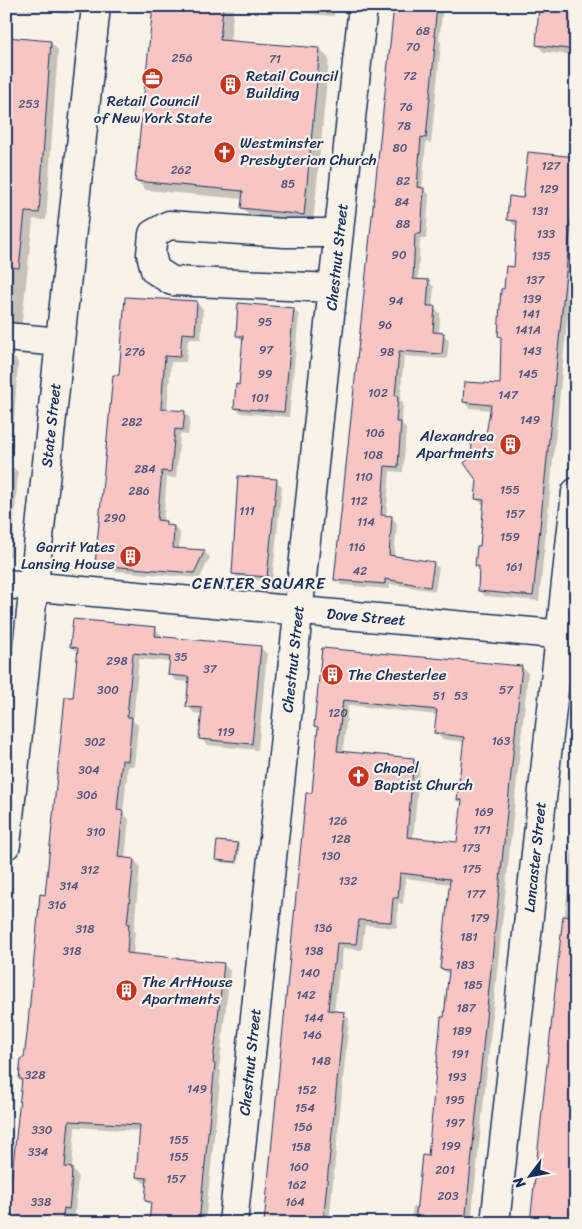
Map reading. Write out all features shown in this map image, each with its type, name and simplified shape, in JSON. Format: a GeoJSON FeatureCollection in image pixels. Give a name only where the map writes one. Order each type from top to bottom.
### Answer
{"type":"FeatureCollection","features":[{"type":"Feature","properties":{"kind":"street","name":"State Street"},"geometry":{"type":"LineString","coordinates":[[6,844],[96,6]]}},
{"type":"Feature","properties":{"kind":"street","name":"Chestnut Street"},"geometry":{"type":"LineString","coordinates":[[233,1223],[363,6]]}},
{"type":"Feature","properties":{"kind":"street"},"geometry":{"type":"LineString","coordinates":[[333,288],[172,281],[155,270],[151,254],[153,234],[170,225],[284,233],[339,233]]}},
{"type":"Feature","properties":{"kind":"street"},"geometry":{"type":"LineString","coordinates":[[6,336],[60,342]]}},
{"type":"Feature","properties":{"kind":"street","name":"Lancaster Street"},"geometry":{"type":"LineString","coordinates":[[495,1223],[568,635],[576,492]]}},
{"type":"Feature","properties":{"kind":"street","name":"Dove Street"},"geometry":{"type":"LineString","coordinates":[[6,584],[568,635]]}},
{"type":"Feature","properties":{"kind":"building"},"geometry":{"type":"Polygon","coordinates":[[[153,6],[223,6],[220,40],[320,48],[304,215],[241,208],[243,191],[135,181],[153,6]]]}},
{"type":"Feature","properties":{"kind":"building"},"geometry":{"type":"Polygon","coordinates":[[[394,6],[437,6],[426,138],[421,137],[417,187],[424,188],[421,234],[415,234],[413,279],[429,280],[427,306],[435,306],[433,332],[444,333],[442,354],[399,351],[395,396],[398,396],[396,422],[401,422],[398,467],[385,466],[381,515],[392,516],[389,555],[434,562],[430,587],[385,579],[385,584],[334,580],[394,6]]]}},
{"type":"Feature","properties":{"kind":"building"},"geometry":{"type":"Polygon","coordinates":[[[539,6],[576,6],[576,50],[536,45],[539,6]]]}},
{"type":"Feature","properties":{"kind":"building"},"geometry":{"type":"Polygon","coordinates":[[[6,37],[51,41],[39,213],[25,212],[19,268],[6,267],[6,37]]]}},
{"type":"Feature","properties":{"kind":"building"},"geometry":{"type":"Polygon","coordinates":[[[528,152],[576,157],[533,596],[478,591],[479,566],[475,566],[477,546],[480,546],[484,500],[475,499],[477,481],[464,463],[471,457],[472,442],[486,434],[491,405],[463,402],[464,382],[500,384],[501,337],[498,336],[501,289],[504,289],[506,266],[514,267],[517,221],[507,220],[509,196],[523,198],[528,152]]]}},
{"type":"Feature","properties":{"kind":"building"},"geometry":{"type":"Polygon","coordinates":[[[125,297],[197,301],[195,334],[182,333],[180,357],[165,356],[161,409],[185,411],[183,430],[175,429],[171,472],[162,471],[157,520],[166,521],[166,525],[174,526],[173,548],[205,550],[194,573],[95,565],[113,375],[119,375],[125,297]]]}},
{"type":"Feature","properties":{"kind":"building"},"geometry":{"type":"Polygon","coordinates":[[[238,303],[294,308],[284,412],[234,408],[236,384],[239,385],[243,336],[236,336],[238,303]]]}},
{"type":"Feature","properties":{"kind":"building"},"geometry":{"type":"Polygon","coordinates":[[[238,476],[277,479],[267,577],[232,574],[238,476]]]}},
{"type":"Feature","properties":{"kind":"building"},"geometry":{"type":"Polygon","coordinates":[[[73,619],[156,627],[155,636],[261,646],[252,744],[199,739],[202,708],[186,707],[189,677],[168,675],[170,657],[133,653],[127,717],[132,717],[128,761],[122,760],[117,810],[123,811],[118,857],[134,859],[127,924],[129,924],[127,953],[224,963],[199,1223],[149,1223],[151,1202],[145,1201],[147,1178],[136,1177],[140,1125],[69,1121],[65,1167],[72,1168],[71,1190],[69,1209],[64,1208],[62,1223],[7,1223],[22,1079],[19,1079],[21,1058],[24,1058],[27,1034],[40,894],[45,895],[65,697],[73,697],[78,648],[70,647],[73,619]]]}},
{"type":"Feature","properties":{"kind":"building"},"geometry":{"type":"Polygon","coordinates":[[[322,648],[522,666],[465,1223],[415,1223],[422,1155],[428,1156],[441,1017],[444,1017],[449,970],[440,969],[450,879],[400,873],[398,898],[393,898],[391,922],[359,920],[356,944],[337,943],[328,1010],[344,1012],[323,1223],[264,1223],[306,793],[312,793],[318,727],[314,726],[322,648]],[[343,700],[337,751],[414,758],[407,837],[457,842],[462,800],[457,800],[464,737],[434,733],[437,710],[343,700]]]}},
{"type":"Feature","properties":{"kind":"building"},"geometry":{"type":"Polygon","coordinates":[[[217,841],[238,843],[236,862],[215,860],[217,841]]]}},
{"type":"Feature","properties":{"kind":"building"},"geometry":{"type":"Polygon","coordinates":[[[563,916],[576,917],[576,1179],[571,1223],[530,1223],[563,916]]]}},
{"type":"Feature","properties":{"kind":"place","name":"Retail Council of New York State"},"geometry":{"type":"Point","coordinates":[153,78]}},
{"type":"Feature","properties":{"kind":"place","name":"Retail Council Building"},"geometry":{"type":"Point","coordinates":[230,85]}},
{"type":"Feature","properties":{"kind":"place","name":"Westminster Presbyterian Church"},"geometry":{"type":"Point","coordinates":[224,152]}},
{"type":"Feature","properties":{"kind":"place","name":"Alexandrea Apartments"},"geometry":{"type":"Point","coordinates":[510,445]}},
{"type":"Feature","properties":{"kind":"place","name":"Garrit Yates Lansing House"},"geometry":{"type":"Point","coordinates":[131,556]}},
{"type":"Feature","properties":{"kind":"place","name":"The Chesterlee"},"geometry":{"type":"Point","coordinates":[332,675]}},
{"type":"Feature","properties":{"kind":"place","name":"Chapel Baptist Church"},"geometry":{"type":"Point","coordinates":[358,777]}},
{"type":"Feature","properties":{"kind":"place","name":"The ArtHouse Apartments"},"geometry":{"type":"Point","coordinates":[126,991]}},
{"type":"Feature","properties":{"kind":"district","name":"CENTER SQUARE"},"geometry":{"type":"Point","coordinates":[259,583]}}]}
